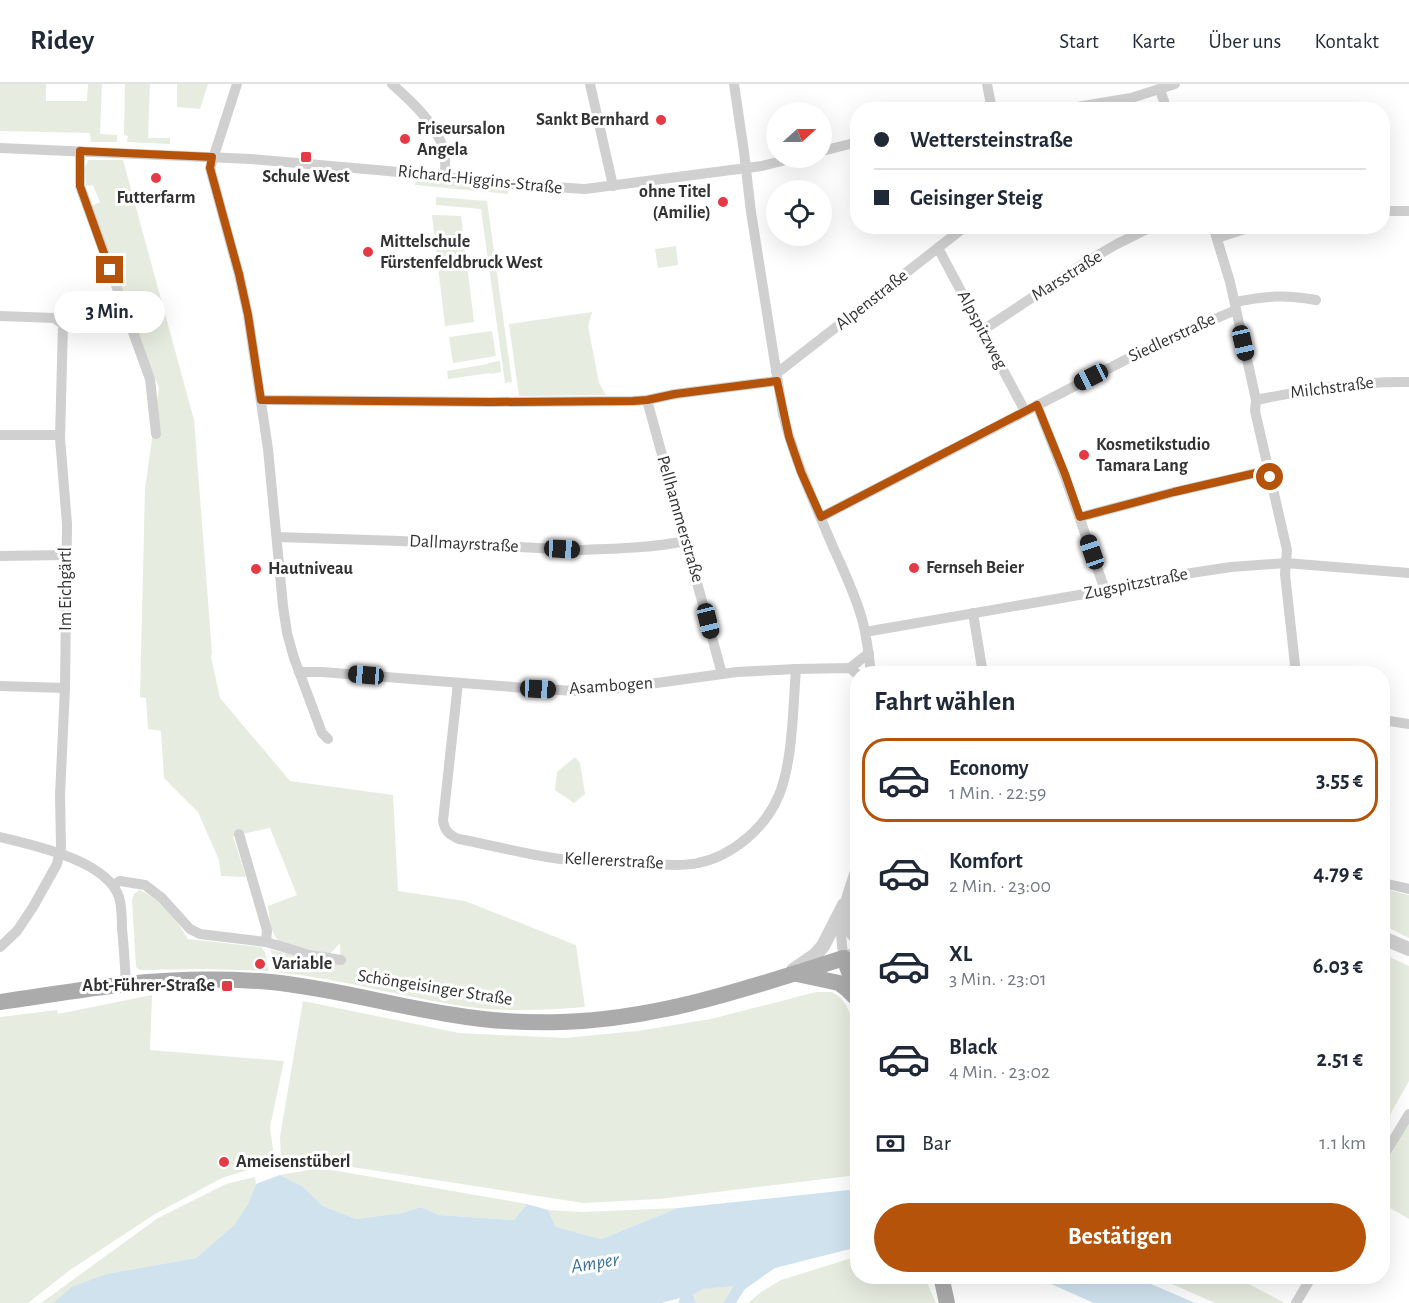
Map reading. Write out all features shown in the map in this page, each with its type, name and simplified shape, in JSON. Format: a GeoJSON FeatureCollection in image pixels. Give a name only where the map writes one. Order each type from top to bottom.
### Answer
{"type":"FeatureCollection","features":[{"type":"Feature","properties":{"kind":"main road","name":"Schöngeisinger Straße"},"geometry":{"type":"LineString","coordinates":[[0,1002],[126,984],[230,980],[272,982],[453,1015],[506,1021],[593,1020],[670,1009],[710,1000],[850,956]]}},
{"type":"Feature","properties":{"kind":"main road"},"geometry":{"type":"LineString","coordinates":[[789,976],[839,983],[850,992]]}},
{"type":"Feature","properties":{"kind":"main road"},"geometry":{"type":"LineString","coordinates":[[943,1284],[947,1303]]}},
{"type":"Feature","properties":{"kind":"street"},"geometry":{"type":"LineString","coordinates":[[237,84],[210,168],[248,315],[261,400],[285,622],[299,672],[322,733],[328,739]]}},
{"type":"Feature","properties":{"kind":"street"},"geometry":{"type":"LineString","coordinates":[[392,84],[423,116],[440,140],[444,152],[445,177]]}},
{"type":"Feature","properties":{"kind":"street"},"geometry":{"type":"LineString","coordinates":[[590,84],[612,186]]}},
{"type":"Feature","properties":{"kind":"street"},"geometry":{"type":"LineString","coordinates":[[734,84],[776,376],[789,437],[801,472],[851,587],[865,632],[870,666]]}},
{"type":"Feature","properties":{"kind":"street"},"geometry":{"type":"LineString","coordinates":[[987,84],[990,102]]}},
{"type":"Feature","properties":{"kind":"street"},"geometry":{"type":"LineString","coordinates":[[1106,102],[1131,98],[1175,84]]}},
{"type":"Feature","properties":{"kind":"street"},"geometry":{"type":"LineString","coordinates":[[1160,90],[1164,102]]}},
{"type":"Feature","properties":{"kind":"street"},"geometry":{"type":"LineString","coordinates":[[832,148],[850,144]]}},
{"type":"Feature","properties":{"kind":"street","name":"Richard-Higgins-Straße"},"geometry":{"type":"LineString","coordinates":[[0,148],[212,157],[585,189],[766,165]]}},
{"type":"Feature","properties":{"kind":"street"},"geometry":{"type":"LineString","coordinates":[[80,151],[80,186],[150,379],[156,434]]}},
{"type":"Feature","properties":{"kind":"street"},"geometry":{"type":"LineString","coordinates":[[1390,211],[1409,211]]}},
{"type":"Feature","properties":{"kind":"street","name":"Alpenstraße"},"geometry":{"type":"LineString","coordinates":[[776,376],[956,234]]}},
{"type":"Feature","properties":{"kind":"street","name":"Marsstraße"},"geometry":{"type":"LineString","coordinates":[[982,330],[1089,261],[1137,234]]}},
{"type":"Feature","properties":{"kind":"street"},"geometry":{"type":"LineString","coordinates":[[1216,234],[1230,282],[1287,550],[1285,574],[1295,666]]}},
{"type":"Feature","properties":{"kind":"street"},"geometry":{"type":"LineString","coordinates":[[1217,238],[1229,234]]}},
{"type":"Feature","properties":{"kind":"street","name":"Alpspitzweg"},"geometry":{"type":"LineString","coordinates":[[938,248],[1025,411]]}},
{"type":"Feature","properties":{"kind":"street","name":"Siedlerstraße"},"geometry":{"type":"LineString","coordinates":[[821,517],[1025,411],[1235,306],[1274,295],[1316,300]]}},
{"type":"Feature","properties":{"kind":"street","name":"Im Eichgärtl"},"geometry":{"type":"LineString","coordinates":[[0,316],[54,318],[63,324],[60,435],[66,555],[60,855]]}},
{"type":"Feature","properties":{"kind":"street"},"geometry":{"type":"LineString","coordinates":[[261,400],[522,402],[647,400],[776,376]]}},
{"type":"Feature","properties":{"kind":"street","name":"Milchstraße"},"geometry":{"type":"LineString","coordinates":[[1256,405],[1306,390],[1333,386],[1409,382]]}},
{"type":"Feature","properties":{"kind":"street","name":"Pellhammerstraße"},"geometry":{"type":"LineString","coordinates":[[647,400],[722,674]]}},
{"type":"Feature","properties":{"kind":"street"},"geometry":{"type":"LineString","coordinates":[[1037,405],[1065,474],[1105,590]]}},
{"type":"Feature","properties":{"kind":"street"},"geometry":{"type":"LineString","coordinates":[[0,435],[60,435]]}},
{"type":"Feature","properties":{"kind":"street"},"geometry":{"type":"LineString","coordinates":[[1080,517],[1269,470]]}},
{"type":"Feature","properties":{"kind":"street","name":"Dallmayrstraße"},"geometry":{"type":"LineString","coordinates":[[277,537],[579,550],[685,541]]}},
{"type":"Feature","properties":{"kind":"street"},"geometry":{"type":"LineString","coordinates":[[0,556],[66,555]]}},
{"type":"Feature","properties":{"kind":"street","name":"Zugspitzstraße"},"geometry":{"type":"LineString","coordinates":[[865,632],[1231,567],[1286,563],[1409,573]]}},
{"type":"Feature","properties":{"kind":"street"},"geometry":{"type":"LineString","coordinates":[[973,613],[982,666]]}},
{"type":"Feature","properties":{"kind":"street","name":"Asambogen"},"geometry":{"type":"LineString","coordinates":[[858,666],[869,653]]}},
{"type":"Feature","properties":{"kind":"street","name":"Asambogen"},"geometry":{"type":"LineString","coordinates":[[299,672],[584,691],[722,674],[796,669],[850,671]]}},
{"type":"Feature","properties":{"kind":"street","name":"Kellererstraße"},"geometry":{"type":"LineString","coordinates":[[458,683],[443,821],[445,829],[451,836],[562,859],[681,865],[700,863],[738,845],[767,817],[773,807],[786,774],[796,669]]}},
{"type":"Feature","properties":{"kind":"street"},"geometry":{"type":"LineString","coordinates":[[0,686],[65,688]]}},
{"type":"Feature","properties":{"kind":"street"},"geometry":{"type":"LineString","coordinates":[[1390,721],[1409,724]]}},
{"type":"Feature","properties":{"kind":"street"},"geometry":{"type":"LineString","coordinates":[[239,834],[267,930],[266,942]]}},
{"type":"Feature","properties":{"kind":"street"},"geometry":{"type":"LineString","coordinates":[[0,837],[60,855],[94,869],[108,879],[121,905],[126,984]]}},
{"type":"Feature","properties":{"kind":"street"},"geometry":{"type":"LineString","coordinates":[[0,947],[9,940],[26,918],[60,855]]}},
{"type":"Feature","properties":{"kind":"street"},"geometry":{"type":"LineString","coordinates":[[113,885],[120,881],[145,885],[162,898],[190,929],[200,934],[266,942],[310,955],[341,960]]}},
{"type":"Feature","properties":{"kind":"street"},"geometry":{"type":"LineString","coordinates":[[1390,885],[1409,889]]}},
{"type":"Feature","properties":{"kind":"street"},"geometry":{"type":"LineString","coordinates":[[789,976],[823,946],[844,905],[850,887]]}},
{"type":"Feature","properties":{"kind":"street"},"geometry":{"type":"LineString","coordinates":[[844,905],[850,927]]}},
{"type":"Feature","properties":{"kind":"street"},"geometry":{"type":"LineString","coordinates":[[844,905],[841,926],[842,946],[850,955]]}},
{"type":"Feature","properties":{"kind":"street"},"geometry":{"type":"LineString","coordinates":[[1390,941],[1409,949]]}},
{"type":"Feature","properties":{"kind":"street"},"geometry":{"type":"LineString","coordinates":[[1390,1145],[1409,1114]]}},
{"type":"Feature","properties":{"kind":"street"},"geometry":{"type":"LineString","coordinates":[[1296,1303],[1307,1284]]}},
{"type":"Feature","properties":{"kind":"shaded area"},"geometry":{"type":"Polygon","coordinates":[[[0,84],[46,84],[46,101],[87,101],[88,84],[102,84],[100,134],[117,135],[117,142],[91,142],[90,133],[0,131],[0,84]]]}},
{"type":"Feature","properties":{"kind":"shaded area"},"geometry":{"type":"Polygon","coordinates":[[[125,84],[150,84],[148,138],[170,138],[170,144],[127,142],[128,136],[124,135],[125,84]]]}},
{"type":"Feature","properties":{"kind":"shaded area"},"geometry":{"type":"Polygon","coordinates":[[[177,84],[208,84],[200,109],[177,107],[177,84]]]}},
{"type":"Feature","properties":{"kind":"shaded area"},"geometry":{"type":"Polygon","coordinates":[[[88,160],[123,160],[194,420],[211,657],[220,698],[290,781],[393,795],[398,891],[465,901],[576,945],[585,1007],[499,1010],[470,1007],[274,972],[271,950],[341,965],[340,943],[330,954],[281,943],[277,939],[271,926],[268,906],[297,895],[270,828],[233,836],[246,877],[221,876],[219,860],[198,812],[164,778],[161,731],[148,729],[146,698],[140,697],[145,489],[159,388],[91,206],[100,202],[93,185],[86,186],[85,168],[88,160]]]}},
{"type":"Feature","properties":{"kind":"shaded area"},"geometry":{"type":"Polygon","coordinates":[[[416,179],[508,187],[508,194],[415,185],[416,179]]]}},
{"type":"Feature","properties":{"kind":"shaded area"},"geometry":{"type":"Polygon","coordinates":[[[436,197],[487,201],[512,382],[505,383],[481,209],[436,205],[436,197]]]}},
{"type":"Feature","properties":{"kind":"shaded area"},"geometry":{"type":"Polygon","coordinates":[[[432,215],[461,216],[474,322],[445,326],[432,215]]]}},
{"type":"Feature","properties":{"kind":"shaded area"},"geometry":{"type":"Polygon","coordinates":[[[676,246],[678,265],[658,268],[655,249],[676,246]]]}},
{"type":"Feature","properties":{"kind":"shaded area"},"geometry":{"type":"Polygon","coordinates":[[[592,312],[588,326],[599,383],[606,395],[519,396],[509,324],[592,312]]]}},
{"type":"Feature","properties":{"kind":"shaded area"},"geometry":{"type":"Polygon","coordinates":[[[492,331],[496,356],[453,363],[449,337],[492,331]]]}},
{"type":"Feature","properties":{"kind":"shaded area"},"geometry":{"type":"Polygon","coordinates":[[[500,361],[501,372],[448,379],[447,371],[500,361]]]}},
{"type":"Feature","properties":{"kind":"shaded area"},"geometry":{"type":"Polygon","coordinates":[[[575,757],[580,763],[585,794],[574,803],[555,790],[557,772],[575,757]]]}},
{"type":"Feature","properties":{"kind":"shaded area"},"geometry":{"type":"Polygon","coordinates":[[[139,890],[161,904],[188,939],[261,947],[265,952],[269,971],[140,970],[136,967],[132,900],[134,894],[139,890]]]}},
{"type":"Feature","properties":{"kind":"shaded area"},"geometry":{"type":"Polygon","coordinates":[[[1390,891],[1409,895],[1409,938],[1391,929],[1390,891]]]}},
{"type":"Feature","properties":{"kind":"shaded area"},"geometry":{"type":"Polygon","coordinates":[[[1390,957],[1409,966],[1409,1081],[1390,1115],[1390,957]]]}},
{"type":"Feature","properties":{"kind":"shaded area"},"geometry":{"type":"Polygon","coordinates":[[[816,992],[832,992],[841,998],[850,1014],[850,1176],[659,1199],[583,1203],[320,1162],[281,1160],[280,1137],[303,1001],[459,1033],[565,1038],[637,1031],[711,1019],[816,992]]]}},
{"type":"Feature","properties":{"kind":"shaded area"},"geometry":{"type":"Polygon","coordinates":[[[152,995],[150,1050],[284,1061],[270,1127],[275,1164],[222,1178],[155,1214],[70,1270],[28,1303],[0,1303],[0,1017],[57,1010],[58,1014],[152,995]]]}},
{"type":"Feature","properties":{"kind":"shaded area"},"geometry":{"type":"Polygon","coordinates":[[[1409,1123],[1409,1219],[1390,1208],[1390,1156],[1409,1123]]]}},
{"type":"Feature","properties":{"kind":"shaded area"},"geometry":{"type":"Polygon","coordinates":[[[320,1168],[527,1204],[514,1220],[439,1215],[421,1207],[402,1213],[356,1219],[323,1206],[302,1186],[280,1175],[320,1168]]]}},
{"type":"Feature","properties":{"kind":"shaded area"},"geometry":{"type":"Polygon","coordinates":[[[255,1177],[256,1184],[248,1204],[234,1225],[196,1258],[106,1274],[71,1287],[53,1303],[41,1303],[158,1218],[226,1184],[255,1177]]]}},
{"type":"Feature","properties":{"kind":"shaded area"},"geometry":{"type":"Polygon","coordinates":[[[678,1208],[601,1239],[556,1227],[548,1210],[582,1212],[678,1208]]]}},
{"type":"Feature","properties":{"kind":"shaded area"},"geometry":{"type":"Polygon","coordinates":[[[850,1258],[850,1284],[927,1284],[936,1303],[748,1303],[781,1280],[850,1258]]]}},
{"type":"Feature","properties":{"kind":"shaded area"},"geometry":{"type":"Polygon","coordinates":[[[1172,1284],[1249,1284],[1283,1302],[1283,1303],[1215,1303],[1172,1284]]]}},
{"type":"Feature","properties":{"kind":"shaded area"},"geometry":{"type":"Polygon","coordinates":[[[733,1285],[723,1303],[696,1303],[693,1295],[703,1289],[733,1285]]]}},
{"type":"Feature","properties":{"kind":"water","name":"Amper"},"geometry":{"type":"Polygon","coordinates":[[[280,1175],[302,1186],[323,1206],[356,1219],[402,1213],[421,1207],[439,1215],[514,1220],[527,1204],[548,1210],[556,1227],[601,1239],[678,1208],[850,1190],[850,1249],[775,1268],[745,1289],[736,1303],[723,1303],[733,1286],[703,1289],[693,1295],[696,1303],[678,1303],[680,1298],[661,1303],[53,1303],[71,1287],[106,1274],[196,1258],[234,1225],[248,1204],[256,1184],[280,1175]]]}},
{"type":"Feature","properties":{"kind":"water"},"geometry":{"type":"Polygon","coordinates":[[[1051,1284],[1151,1284],[1195,1303],[1094,1303],[1051,1284]]]}},
{"type":"Feature","properties":{"kind":"place","name":"Sankt Bernhard"},"geometry":{"type":"Point","coordinates":[661,120]}},
{"type":"Feature","properties":{"kind":"place","name":"Friseursalon Angela"},"geometry":{"type":"Point","coordinates":[405,139]}},
{"type":"Feature","properties":{"kind":"place","name":"Schule West"},"geometry":{"type":"Point","coordinates":[306,157]}},
{"type":"Feature","properties":{"kind":"place","name":"Futterfarm"},"geometry":{"type":"Point","coordinates":[156,178]}},
{"type":"Feature","properties":{"kind":"place","name":"ohne Titel (Amilie)"},"geometry":{"type":"Point","coordinates":[723,202]}},
{"type":"Feature","properties":{"kind":"place","name":"Mittelschule Fürstenfeldbruck West"},"geometry":{"type":"Point","coordinates":[368,252]}},
{"type":"Feature","properties":{"kind":"place","name":"Kosmetikstudio Tamara Lang"},"geometry":{"type":"Point","coordinates":[1084,455]}},
{"type":"Feature","properties":{"kind":"place","name":"Fernseh Beier"},"geometry":{"type":"Point","coordinates":[914,568]}},
{"type":"Feature","properties":{"kind":"place","name":"Hautniveau"},"geometry":{"type":"Point","coordinates":[256,569]}},
{"type":"Feature","properties":{"kind":"place","name":"Variable"},"geometry":{"type":"Point","coordinates":[260,964]}},
{"type":"Feature","properties":{"kind":"place","name":"Abt-Führer-Straße"},"geometry":{"type":"Point","coordinates":[227,986]}},
{"type":"Feature","properties":{"kind":"place","name":"Ameisenstüberl"},"geometry":{"type":"Point","coordinates":[224,1162]}},
{"type":"Feature","properties":{"kind":"route"},"geometry":{"type":"LineString","coordinates":[[110,270],[80,186],[80,151],[212,157],[210,168],[239,274],[248,315],[261,400],[633,401],[777,381],[789,437],[801,472],[821,517],[1037,405],[1080,517],[1269,470],[1270,477]]}}]}
